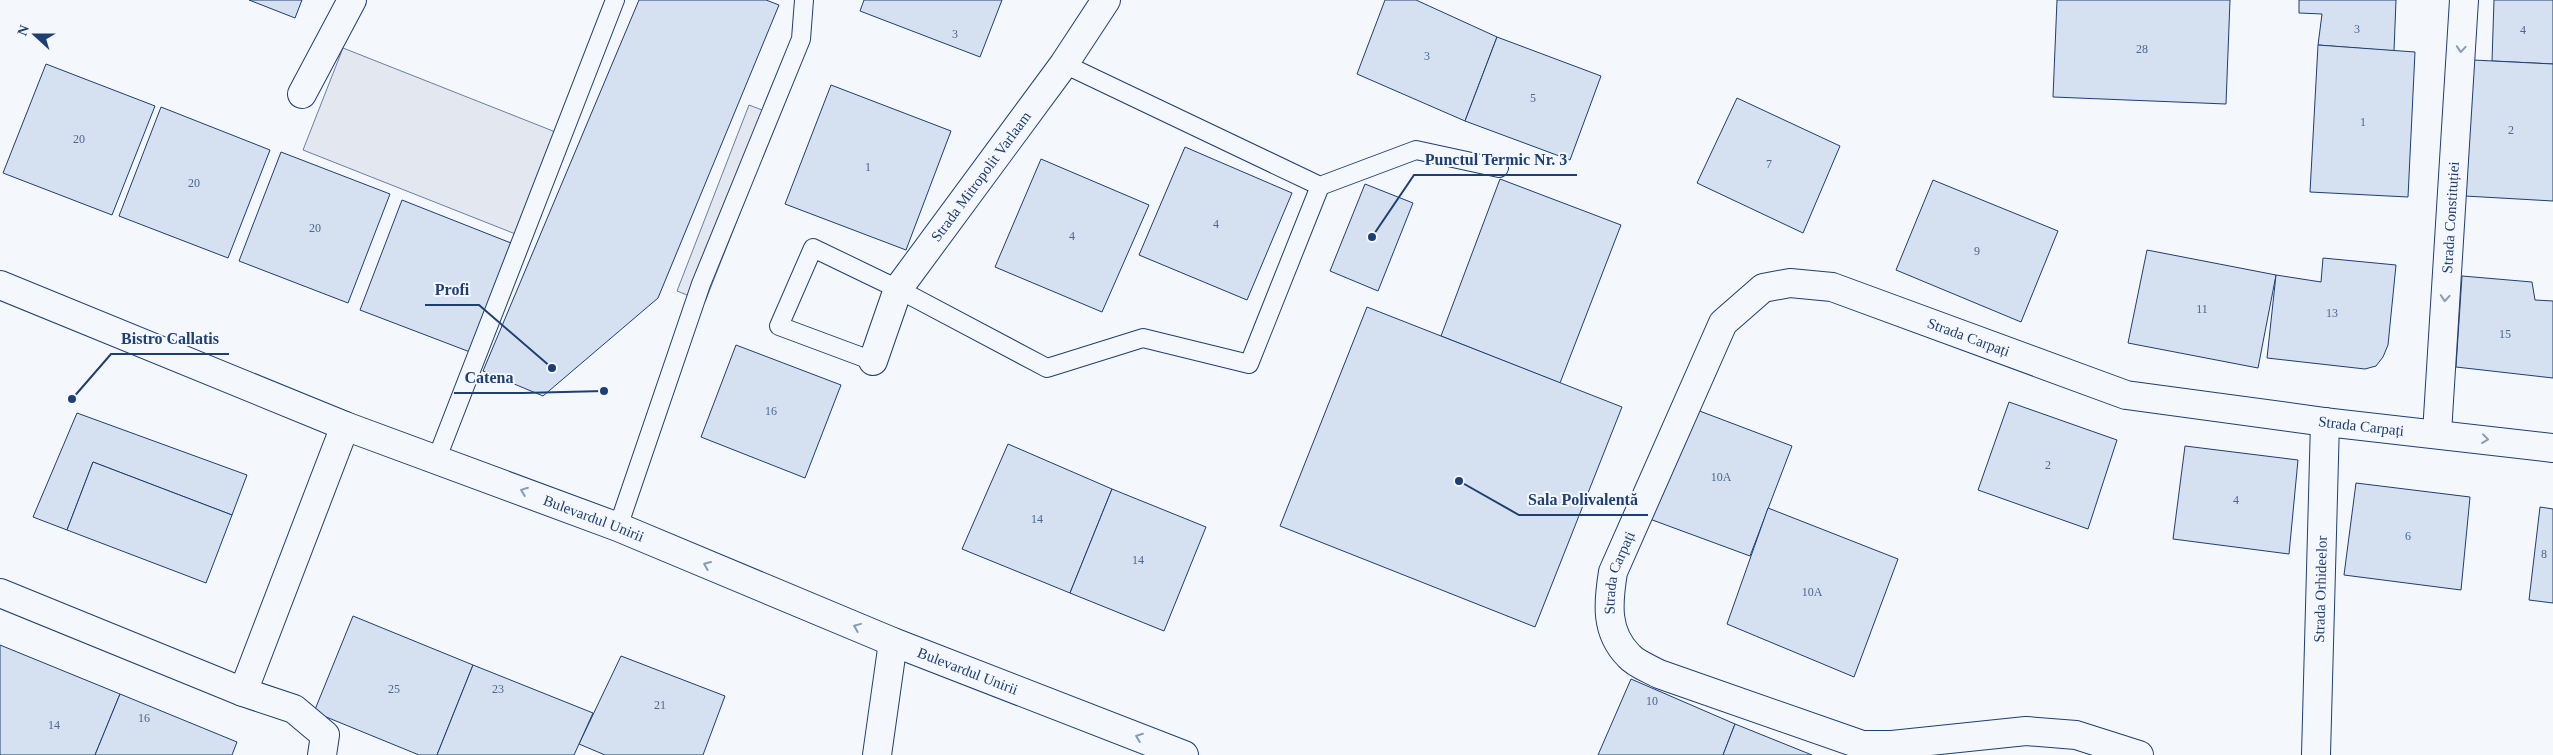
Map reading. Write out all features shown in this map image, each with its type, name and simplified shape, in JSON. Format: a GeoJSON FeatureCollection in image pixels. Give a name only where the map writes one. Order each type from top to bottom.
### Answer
{"type":"FeatureCollection","features":[{"type":"Feature","properties":{"kind":"street"},"geometry":{"type":"LineString","coordinates":[[302,94],[352,0]]}},
{"type":"Feature","properties":{"kind":"street","name":"Strada Mitropolit Varlaam"},"geometry":{"type":"LineString","coordinates":[[873,361],[898,289],[1064,64],[1106,0]]}},
{"type":"Feature","properties":{"kind":"street","name":"Strada Constituției"},"geometry":{"type":"LineString","coordinates":[[2437,433],[2464,0]]}},
{"type":"Feature","properties":{"kind":"street","name":"Strada Carpați"},"geometry":{"type":"LineString","coordinates":[[2138,755],[2076,735],[2026,731],[1892,745],[1862,744],[1659,674],[1629,657],[1611,628],[1608,603],[1612,572],[1723,323],[1763,288],[1790,283],[1832,287],[2126,395],[2325,422],[2437,433],[2553,448]]}},
{"type":"Feature","properties":{"kind":"street","name":"Bulevardul Unirii"},"geometry":{"type":"LineString","coordinates":[[0,285],[345,426],[437,458],[618,527],[893,642],[1184,755]]}},
{"type":"Feature","properties":{"kind":"street","name":"Strada Orhideelor"},"geometry":{"type":"LineString","coordinates":[[2316,755],[2325,422]]}},
{"type":"Feature","properties":{"kind":"street"},"geometry":{"type":"LineString","coordinates":[[243,692],[345,426]]}},
{"type":"Feature","properties":{"kind":"street"},"geometry":{"type":"LineString","coordinates":[[0,593],[243,692],[294,709],[325,735],[322,755]]}},
{"type":"Feature","properties":{"kind":"street"},"geometry":{"type":"LineString","coordinates":[[877,755],[893,642]]}},
{"type":"Feature","properties":{"kind":"lane"},"geometry":{"type":"LineString","coordinates":[[437,458],[616,0]]}},
{"type":"Feature","properties":{"kind":"lane"},"geometry":{"type":"LineString","coordinates":[[618,527],[701,284],[801,39],[804,0]]}},
{"type":"Feature","properties":{"kind":"lane"},"geometry":{"type":"LineString","coordinates":[[1064,64],[1320,186],[1416,150],[1499,168]]}},
{"type":"Feature","properties":{"kind":"lane"},"geometry":{"type":"LineString","coordinates":[[873,361],[779,326],[813,248],[898,289],[1047,368],[1143,338],[1249,364],[1320,186]]}},
{"type":"Feature","properties":{"kind":"shaded area"},"geometry":{"type":"Polygon","coordinates":[[[343,48],[558,133],[518,235],[303,150],[343,48]]]}},
{"type":"Feature","properties":{"kind":"shaded area"},"geometry":{"type":"Polygon","coordinates":[[[749,105],[778,116],[705,302],[677,291],[749,105]]]}},
{"type":"Feature","properties":{"kind":"building"},"geometry":{"type":"Polygon","coordinates":[[[249,0],[302,0],[295,18],[249,0]]]}},
{"type":"Feature","properties":{"kind":"building"},"geometry":{"type":"Polygon","coordinates":[[[639,0],[766,0],[779,5],[658,298],[543,396],[483,371],[639,0]]]}},
{"type":"Feature","properties":{"kind":"building"},"geometry":{"type":"Polygon","coordinates":[[[864,0],[1002,0],[980,57],[860,11],[864,0]]]}},
{"type":"Feature","properties":{"kind":"building"},"geometry":{"type":"Polygon","coordinates":[[[1385,0],[1416,0],[1497,37],[1465,121],[1357,74],[1385,0]]]}},
{"type":"Feature","properties":{"kind":"building"},"geometry":{"type":"Polygon","coordinates":[[[2057,0],[2230,0],[2226,104],[2053,97],[2057,0]]]}},
{"type":"Feature","properties":{"kind":"building"},"geometry":{"type":"Polygon","coordinates":[[[2299,0],[2396,0],[2394,51],[2318,45],[2322,14],[2299,13],[2299,0]]]}},
{"type":"Feature","properties":{"kind":"building"},"geometry":{"type":"Polygon","coordinates":[[[2494,0],[2553,0],[2553,64],[2492,61],[2494,0]]]}},
{"type":"Feature","properties":{"kind":"building"},"geometry":{"type":"Polygon","coordinates":[[[1497,37],[1601,76],[1570,160],[1465,121],[1497,37]]]}},
{"type":"Feature","properties":{"kind":"building"},"geometry":{"type":"Polygon","coordinates":[[[2318,45],[2415,52],[2408,197],[2310,192],[2318,45]]]}},
{"type":"Feature","properties":{"kind":"building"},"geometry":{"type":"Polygon","coordinates":[[[2473,60],[2553,64],[2553,201],[2465,196],[2473,60]]]}},
{"type":"Feature","properties":{"kind":"building"},"geometry":{"type":"Polygon","coordinates":[[[46,64],[155,106],[112,215],[3,173],[46,64]]]}},
{"type":"Feature","properties":{"kind":"building"},"geometry":{"type":"Polygon","coordinates":[[[831,85],[951,131],[906,250],[785,204],[831,85]]]}},
{"type":"Feature","properties":{"kind":"building"},"geometry":{"type":"Polygon","coordinates":[[[1737,98],[1840,146],[1803,233],[1697,183],[1737,98]]]}},
{"type":"Feature","properties":{"kind":"building"},"geometry":{"type":"Polygon","coordinates":[[[161,107],[270,150],[228,258],[119,216],[161,107]]]}},
{"type":"Feature","properties":{"kind":"building"},"geometry":{"type":"Polygon","coordinates":[[[1185,147],[1292,193],[1247,300],[1139,255],[1185,147]]]}},
{"type":"Feature","properties":{"kind":"building"},"geometry":{"type":"Polygon","coordinates":[[[281,152],[390,194],[348,303],[239,261],[281,152]]]}},
{"type":"Feature","properties":{"kind":"building"},"geometry":{"type":"Polygon","coordinates":[[[1041,159],[1149,205],[1102,312],[995,267],[1041,159]]]}},
{"type":"Feature","properties":{"kind":"building"},"geometry":{"type":"Polygon","coordinates":[[[1500,179],[1621,225],[1560,383],[1441,336],[1500,179]]]}},
{"type":"Feature","properties":{"kind":"building"},"geometry":{"type":"Polygon","coordinates":[[[1933,180],[2058,231],[2021,322],[1896,270],[1933,180]]]}},
{"type":"Feature","properties":{"kind":"building"},"geometry":{"type":"Polygon","coordinates":[[[1365,184],[1413,203],[1378,291],[1330,271],[1365,184]]]}},
{"type":"Feature","properties":{"kind":"building"},"geometry":{"type":"Polygon","coordinates":[[[402,200],[511,243],[470,352],[360,310],[402,200]]]}},
{"type":"Feature","properties":{"kind":"building"},"geometry":{"type":"Polygon","coordinates":[[[2147,250],[2276,275],[2258,368],[2128,343],[2147,250]]]}},
{"type":"Feature","properties":{"kind":"building"},"geometry":{"type":"Polygon","coordinates":[[[2323,258],[2396,265],[2388,345],[2383,357],[2376,366],[2365,369],[2267,358],[2276,275],[2321,282],[2323,258]]]}},
{"type":"Feature","properties":{"kind":"building"},"geometry":{"type":"Polygon","coordinates":[[[2462,276],[2532,282],[2535,300],[2553,301],[2553,378],[2456,367],[2462,276]]]}},
{"type":"Feature","properties":{"kind":"building"},"geometry":{"type":"Polygon","coordinates":[[[1367,307],[1622,407],[1535,627],[1280,526],[1367,307]]]}},
{"type":"Feature","properties":{"kind":"building"},"geometry":{"type":"Polygon","coordinates":[[[736,345],[841,385],[805,478],[701,437],[736,345]]]}},
{"type":"Feature","properties":{"kind":"building"},"geometry":{"type":"Polygon","coordinates":[[[2009,402],[2117,440],[2088,529],[1978,490],[2009,402]]]}},
{"type":"Feature","properties":{"kind":"building"},"geometry":{"type":"Polygon","coordinates":[[[1689,407],[1792,446],[1750,556],[1647,518],[1689,407]]]}},
{"type":"Feature","properties":{"kind":"building"},"geometry":{"type":"Polygon","coordinates":[[[77,413],[247,475],[232,515],[93,462],[67,530],[33,517],[77,413]]]}},
{"type":"Feature","properties":{"kind":"building"},"geometry":{"type":"Polygon","coordinates":[[[1008,444],[1112,489],[1070,593],[962,549],[1008,444]]]}},
{"type":"Feature","properties":{"kind":"building"},"geometry":{"type":"Polygon","coordinates":[[[2185,446],[2298,460],[2289,554],[2173,539],[2185,446]]]}},
{"type":"Feature","properties":{"kind":"building"},"geometry":{"type":"Polygon","coordinates":[[[93,462],[232,515],[206,583],[67,530],[93,462]]]}},
{"type":"Feature","properties":{"kind":"building"},"geometry":{"type":"Polygon","coordinates":[[[2356,483],[2470,497],[2461,590],[2344,575],[2356,483]]]}},
{"type":"Feature","properties":{"kind":"building"},"geometry":{"type":"Polygon","coordinates":[[[1112,489],[1206,527],[1164,631],[1070,593],[1112,489]]]}},
{"type":"Feature","properties":{"kind":"building"},"geometry":{"type":"Polygon","coordinates":[[[2540,507],[2553,509],[2553,603],[2529,600],[2540,507]]]}},
{"type":"Feature","properties":{"kind":"building"},"geometry":{"type":"Polygon","coordinates":[[[1768,508],[1898,559],[1854,677],[1727,624],[1768,508]]]}},
{"type":"Feature","properties":{"kind":"building"},"geometry":{"type":"Polygon","coordinates":[[[353,616],[473,665],[437,755],[419,755],[314,712],[353,616]]]}},
{"type":"Feature","properties":{"kind":"building"},"geometry":{"type":"Polygon","coordinates":[[[0,645],[120,694],[95,755],[0,755],[0,645]]]}},
{"type":"Feature","properties":{"kind":"building"},"geometry":{"type":"Polygon","coordinates":[[[621,656],[725,696],[703,755],[605,755],[579,744],[621,656]]]}},
{"type":"Feature","properties":{"kind":"building"},"geometry":{"type":"Polygon","coordinates":[[[473,665],[593,713],[574,755],[437,755],[473,665]]]}},
{"type":"Feature","properties":{"kind":"building"},"geometry":{"type":"Polygon","coordinates":[[[1631,679],[1735,724],[1723,755],[1598,755],[1631,679]]]}},
{"type":"Feature","properties":{"kind":"building"},"geometry":{"type":"Polygon","coordinates":[[[120,694],[237,742],[232,755],[95,755],[120,694]]]}},
{"type":"Feature","properties":{"kind":"building"},"geometry":{"type":"Polygon","coordinates":[[[1735,724],[1812,755],[1723,755],[1735,724]]]}},
{"type":"Feature","properties":{"kind":"place","name":"Punctul Termic Nr. 3"},"geometry":{"type":"Point","coordinates":[1372,237]}},
{"type":"Feature","properties":{"kind":"place","name":"Profi"},"geometry":{"type":"Point","coordinates":[552,368]}},
{"type":"Feature","properties":{"kind":"place","name":"Catena"},"geometry":{"type":"Point","coordinates":[604,391]}},
{"type":"Feature","properties":{"kind":"place","name":"Bistro Callatis"},"geometry":{"type":"Point","coordinates":[72,399]}},
{"type":"Feature","properties":{"kind":"place","name":"Sala Polivalentă"},"geometry":{"type":"Point","coordinates":[1459,481]}}]}
